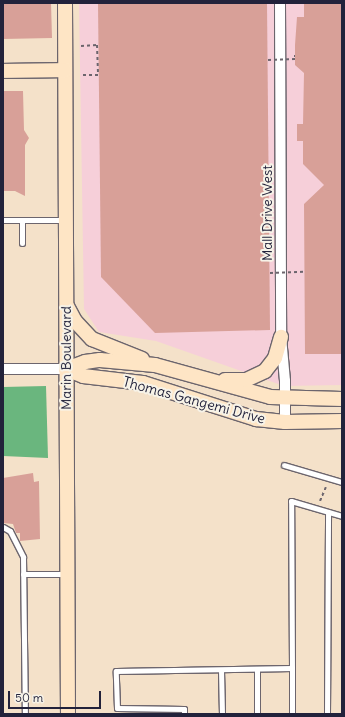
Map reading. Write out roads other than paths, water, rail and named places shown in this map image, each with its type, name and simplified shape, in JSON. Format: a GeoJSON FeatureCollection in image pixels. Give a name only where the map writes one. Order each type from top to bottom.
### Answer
{"type":"FeatureCollection","features":[{"type":"Feature","properties":{"kind":"street","name":"Marin Boulevard"},"geometry":{"type":"LineString","coordinates":[[65,3],[68,714]]}},
{"type":"Feature","properties":{"kind":"street","name":"Mall Drive West"},"geometry":{"type":"LineString","coordinates":[[280,3],[282,337],[286,400],[285,422]]}},
{"type":"Feature","properties":{"kind":"street"},"geometry":{"type":"LineString","coordinates":[[3,71],[65,70]]}},
{"type":"Feature","properties":{"kind":"street"},"geometry":{"type":"LineString","coordinates":[[66,304],[75,321],[92,339],[155,365]]}},
{"type":"Feature","properties":{"kind":"street"},"geometry":{"type":"LineString","coordinates":[[213,379],[246,380],[258,375],[273,362],[282,337]]}},
{"type":"Feature","properties":{"kind":"street","name":"Thomas Gangemi Drive"},"geometry":{"type":"LineString","coordinates":[[66,369],[85,362],[100,360],[155,365],[213,379],[252,393],[286,400],[342,399]]}},
{"type":"Feature","properties":{"kind":"street"},"geometry":{"type":"LineString","coordinates":[[3,369],[66,369]]}},
{"type":"Feature","properties":{"kind":"street","name":"Thomas Gangemi Drive"},"geometry":{"type":"LineString","coordinates":[[66,369],[83,376],[143,383],[235,414],[285,422],[342,421]]}},
{"type":"Feature","properties":{"kind":"lane"},"geometry":{"type":"LineString","coordinates":[[3,220],[66,220]]}},
{"type":"Feature","properties":{"kind":"lane"},"geometry":{"type":"LineString","coordinates":[[22,220],[22,244]]}},
{"type":"Feature","properties":{"kind":"lane"},"geometry":{"type":"LineString","coordinates":[[284,465],[342,482]]}},
{"type":"Feature","properties":{"kind":"lane"},"geometry":{"type":"LineString","coordinates":[[292,714],[292,501],[342,516]]}},
{"type":"Feature","properties":{"kind":"lane"},"geometry":{"type":"LineString","coordinates":[[327,714],[328,512]]}},
{"type":"Feature","properties":{"kind":"lane"},"geometry":{"type":"LineString","coordinates":[[3,527],[10,531],[23,557],[25,714]]}},
{"type":"Feature","properties":{"kind":"lane"},"geometry":{"type":"LineString","coordinates":[[23,574],[67,574]]}},
{"type":"Feature","properties":{"kind":"lane"},"geometry":{"type":"LineString","coordinates":[[184,714],[184,709],[117,708],[116,672],[292,668]]}},
{"type":"Feature","properties":{"kind":"lane"},"geometry":{"type":"LineString","coordinates":[[257,669],[257,714]]}},
{"type":"Feature","properties":{"kind":"lane"},"geometry":{"type":"LineString","coordinates":[[221,670],[222,714]]}}]}
